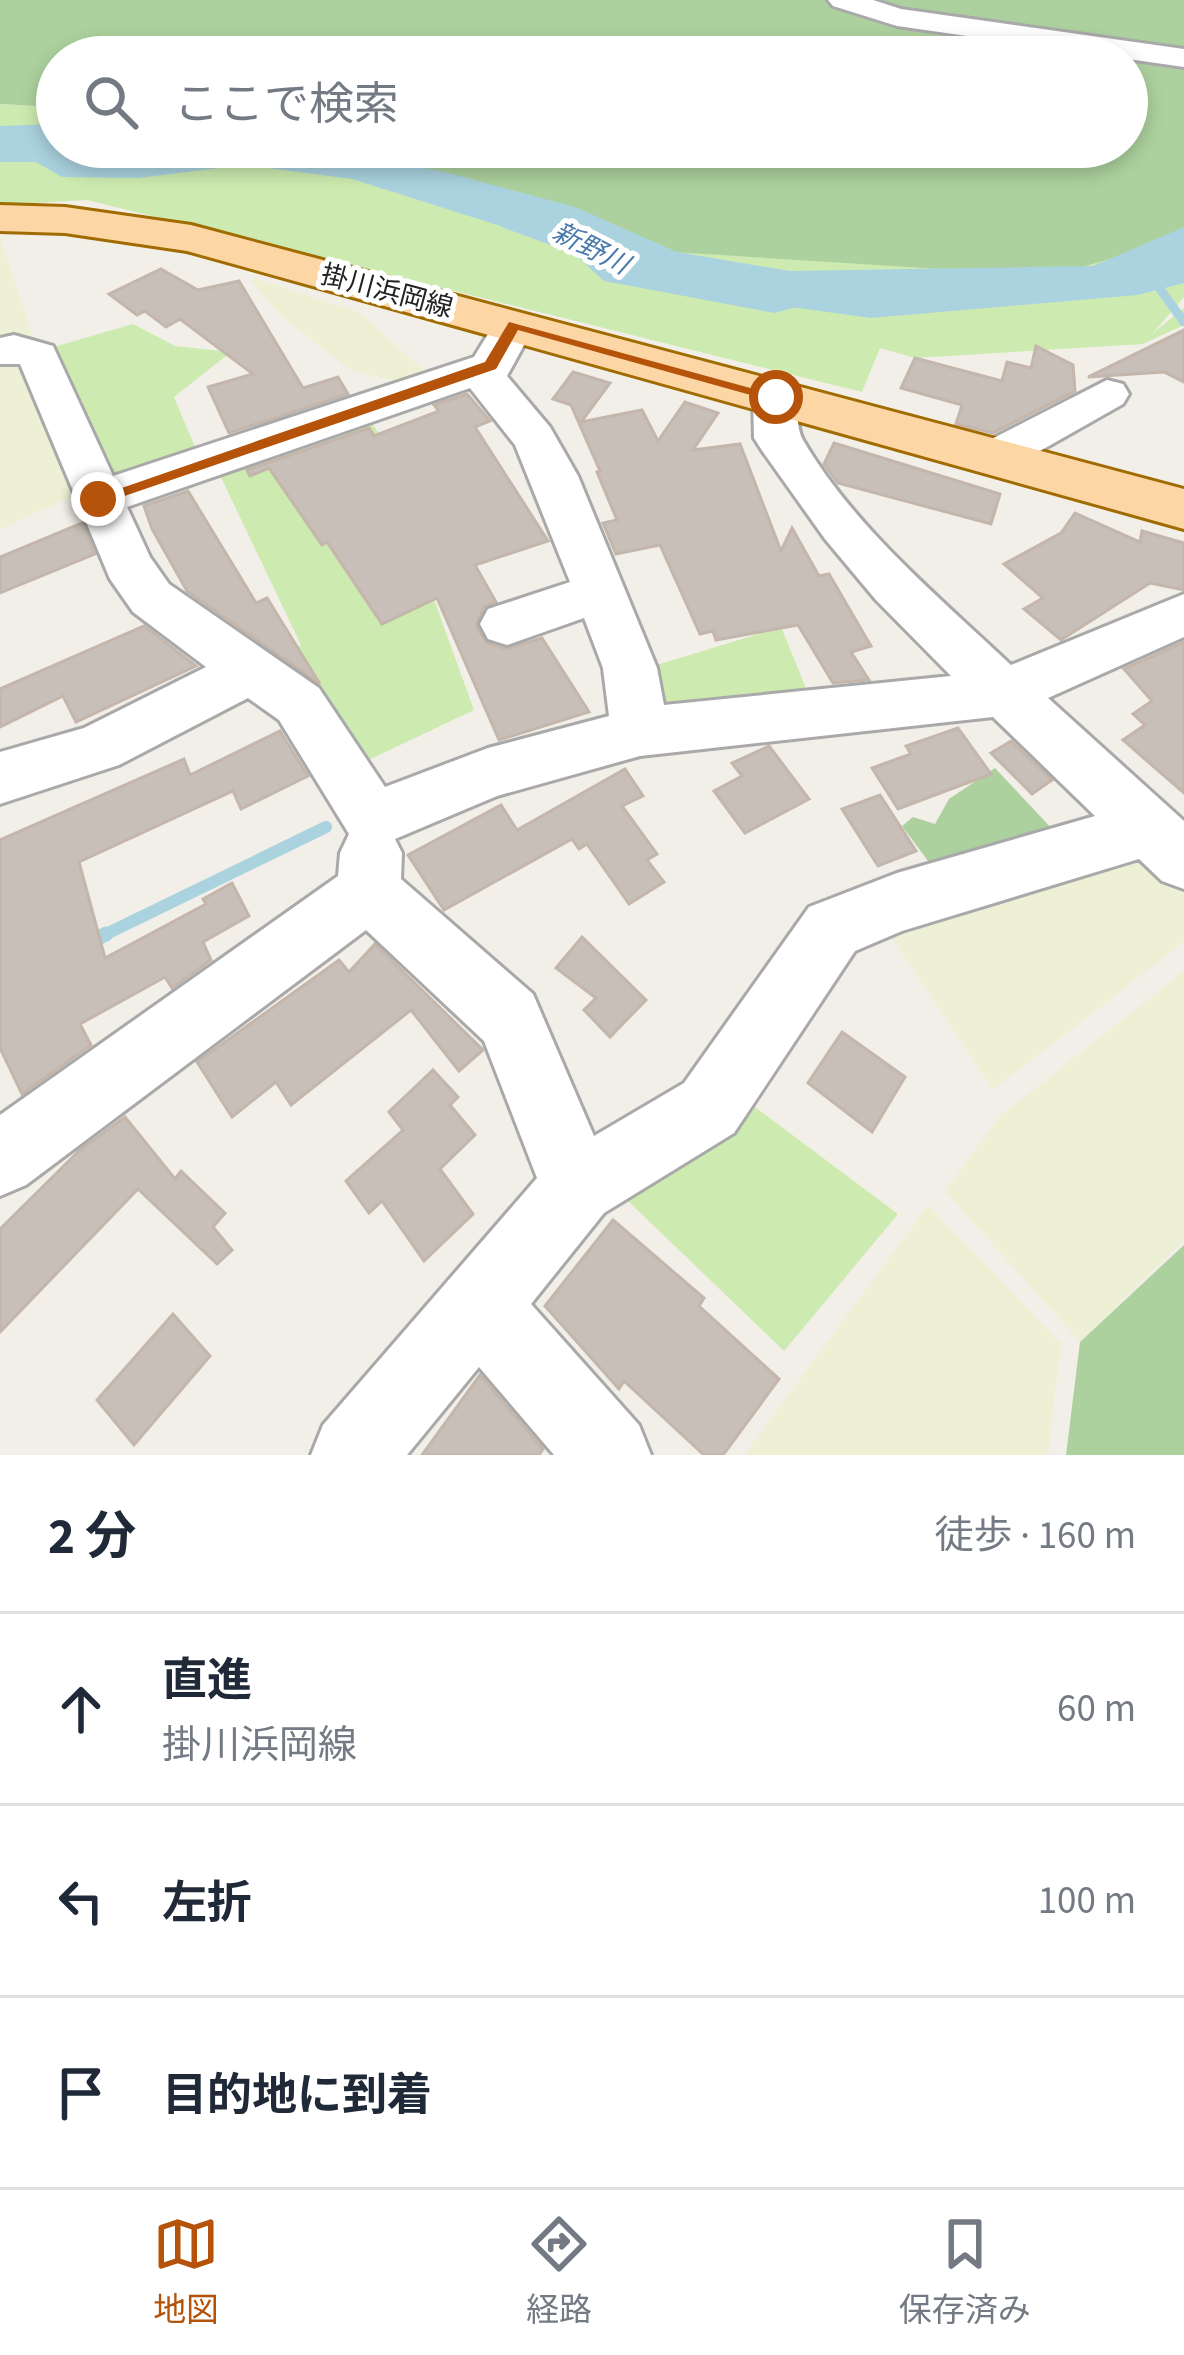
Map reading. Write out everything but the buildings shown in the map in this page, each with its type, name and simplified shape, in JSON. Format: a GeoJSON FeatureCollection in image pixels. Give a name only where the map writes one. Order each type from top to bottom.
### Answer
{"type":"FeatureCollection","features":[{"type":"Feature","properties":{"kind":"main road","name":"掛川浜岡線"},"geometry":{"type":"LineString","coordinates":[[0,218],[65,220],[190,238],[502,345],[776,397],[1184,509]]}},
{"type":"Feature","properties":{"kind":"street"},"geometry":{"type":"LineString","coordinates":[[844,0],[897,17],[1030,36]]}},
{"type":"Feature","properties":{"kind":"street"},"geometry":{"type":"LineString","coordinates":[[1148,53],[1184,58]]}},
{"type":"Feature","properties":{"kind":"street"},"geometry":{"type":"LineString","coordinates":[[98,499],[502,345]]}},
{"type":"Feature","properties":{"kind":"street"},"geometry":{"type":"LineString","coordinates":[[502,345],[484,377],[534,438],[630,668],[640,732]]}},
{"type":"Feature","properties":{"kind":"street"},"geometry":{"type":"LineString","coordinates":[[0,351],[14,348],[38,355],[128,566],[151,598],[298,704],[373,820],[369,891]]}},
{"type":"Feature","properties":{"kind":"street"},"geometry":{"type":"LineString","coordinates":[[994,457],[1106,394]]}},
{"type":"Feature","properties":{"kind":"street"},"geometry":{"type":"LineString","coordinates":[[776,397],[777,439],[894,586],[1165,845]]}},
{"type":"Feature","properties":{"kind":"street"},"geometry":{"type":"LineString","coordinates":[[507,624],[600,592]]}},
{"type":"Feature","properties":{"kind":"street"},"geometry":{"type":"LineString","coordinates":[[373,820],[488,773],[640,732],[1004,693],[1184,614]]}},
{"type":"Feature","properties":{"kind":"street"},"geometry":{"type":"LineString","coordinates":[[0,778],[99,748],[250,670]]}},
{"type":"Feature","properties":{"kind":"street"},"geometry":{"type":"LineString","coordinates":[[353,1455],[578,1186],[709,1108],[832,929],[897,903],[1165,845]]}},
{"type":"Feature","properties":{"kind":"street"},"geometry":{"type":"LineString","coordinates":[[0,1159],[369,891]]}},
{"type":"Feature","properties":{"kind":"street"},"geometry":{"type":"LineString","coordinates":[[369,891],[509,1018],[578,1186]]}},
{"type":"Feature","properties":{"kind":"street"},"geometry":{"type":"LineString","coordinates":[[479,1305],[609,1455]]}},
{"type":"Feature","properties":{"kind":"green space"},"geometry":{"type":"Polygon","coordinates":[[[0,0],[1184,0],[1184,238],[1050,276],[611,248],[428,192],[372,168],[1148,168],[1148,36],[36,36],[36,106],[0,104],[0,0]]]}},
{"type":"Feature","properties":{"kind":"green space"},"geometry":{"type":"Polygon","coordinates":[[[0,104],[36,106],[36,168],[372,168],[428,192],[1184,225],[1184,297],[1153,333],[1184,308],[1184,325],[1143,344],[915,358],[880,348],[862,392],[87,200],[0,205],[0,104]]]}},
{"type":"Feature","properties":{"kind":"green space"},"geometry":{"type":"Polygon","coordinates":[[[0,236],[38,355],[93,487],[0,529],[0,236]]]}},
{"type":"Feature","properties":{"kind":"green space"},"geometry":{"type":"Polygon","coordinates":[[[255,278],[359,312],[427,373],[401,382],[351,371],[281,316],[251,281],[255,278]]]}},
{"type":"Feature","properties":{"kind":"green space"},"geometry":{"type":"Polygon","coordinates":[[[133,324],[175,346],[231,352],[174,397],[200,459],[115,490],[50,348],[133,324]]]}},
{"type":"Feature","properties":{"kind":"green space"},"geometry":{"type":"Polygon","coordinates":[[[365,415],[470,551],[428,583],[474,710],[358,765],[279,664],[301,645],[216,467],[365,415]]]}},
{"type":"Feature","properties":{"kind":"green space"},"geometry":{"type":"Polygon","coordinates":[[[781,627],[810,698],[656,719],[647,668],[781,627]]]}},
{"type":"Feature","properties":{"kind":"green space"},"geometry":{"type":"Polygon","coordinates":[[[995,768],[1055,832],[934,869],[902,826],[913,817],[935,824],[949,799],[995,768]]]}},
{"type":"Feature","properties":{"kind":"green space"},"geometry":{"type":"Polygon","coordinates":[[[1130,853],[1184,886],[1184,942],[993,1090],[891,936],[1130,853]]]}},
{"type":"Feature","properties":{"kind":"green space"},"geometry":{"type":"Polygon","coordinates":[[[1184,971],[1184,1240],[1080,1342],[945,1191],[1000,1116],[1184,971]]]}},
{"type":"Feature","properties":{"kind":"green space"},"geometry":{"type":"Polygon","coordinates":[[[751,1104],[898,1214],[784,1351],[628,1201],[751,1104]]]}},
{"type":"Feature","properties":{"kind":"green space"},"geometry":{"type":"Polygon","coordinates":[[[928,1205],[1061,1343],[1048,1455],[744,1455],[928,1205]]]}},
{"type":"Feature","properties":{"kind":"green space"},"geometry":{"type":"Polygon","coordinates":[[[1184,1245],[1184,1455],[1066,1455],[1080,1342],[1184,1245]]]}},
{"type":"Feature","properties":{"kind":"water"},"geometry":{"type":"Polygon","coordinates":[[[36,125],[36,162],[0,162],[0,126],[36,125]]]}},
{"type":"Feature","properties":{"kind":"water"},"geometry":{"type":"Polygon","coordinates":[[[46,168],[220,168],[138,178],[62,177],[46,168]]]}},
{"type":"Feature","properties":{"kind":"water"},"geometry":{"type":"Polygon","coordinates":[[[267,168],[425,168],[575,207],[677,252],[790,271],[1093,266],[1184,227],[1184,283],[1138,295],[871,318],[732,299],[352,179],[267,168]]]}},
{"type":"Feature","properties":{"kind":"waterway","name":"新野川"},"geometry":{"type":"LineString","coordinates":[[521,218],[591,242],[622,270],[774,297]]}},
{"type":"Feature","properties":{"kind":"waterway"},"geometry":{"type":"LineString","coordinates":[[1160,289],[1184,322]]}},
{"type":"Feature","properties":{"kind":"waterway"},"geometry":{"type":"LineString","coordinates":[[100,937],[326,827]]}},
{"type":"Feature","properties":{"kind":"waterway"},"geometry":{"type":"LineString","coordinates":[[85,944],[106,934]]}},
{"type":"Feature","properties":{"kind":"route"},"geometry":{"type":"LineString","coordinates":[[98,499],[490,366],[514,325],[776,397]]}}]}
